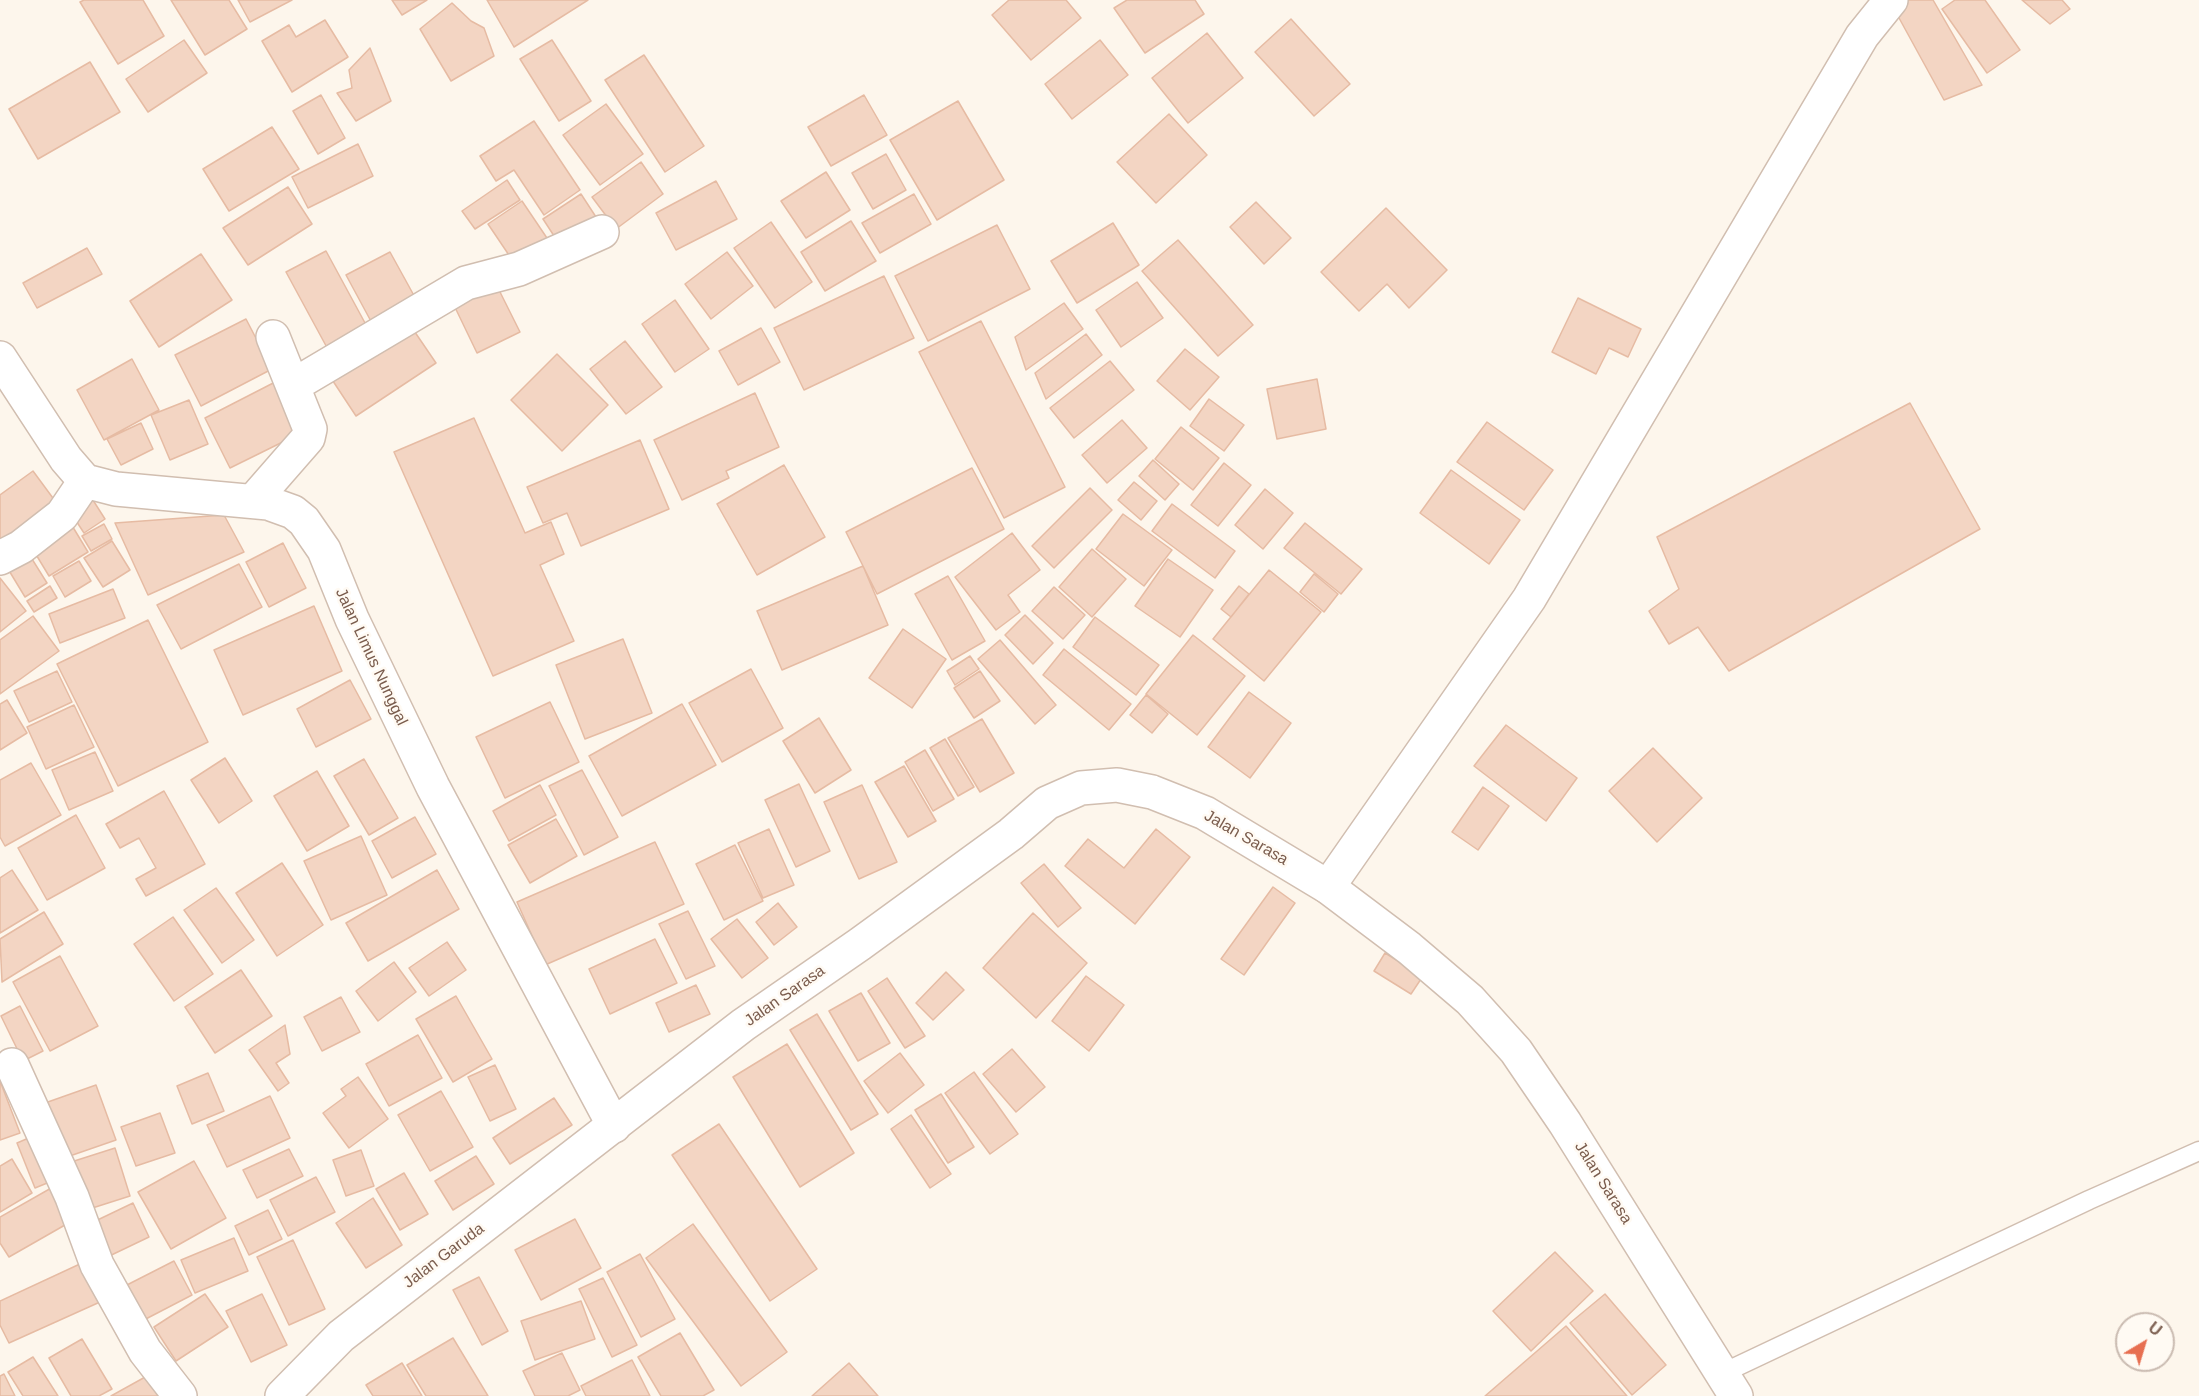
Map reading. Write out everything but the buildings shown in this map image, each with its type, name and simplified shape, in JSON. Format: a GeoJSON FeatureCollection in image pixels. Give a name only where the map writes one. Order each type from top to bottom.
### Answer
{"type":"FeatureCollection","features":[{"type":"Feature","properties":{"kind":"street"},"geometry":{"type":"LineString","coordinates":[[1328,887],[1529,599],[1862,36],[1891,0]]}},
{"type":"Feature","properties":{"kind":"street"},"geometry":{"type":"LineString","coordinates":[[294,385],[466,283],[519,269],[602,232]]}},
{"type":"Feature","properties":{"kind":"street"},"geometry":{"type":"LineString","coordinates":[[253,501],[308,438],[310,429],[273,337]]}},
{"type":"Feature","properties":{"kind":"street"},"geometry":{"type":"LineString","coordinates":[[0,358],[66,459],[85,481],[62,515],[21,547],[0,558]]}},
{"type":"Feature","properties":{"kind":"street","name":"Jalan Limus Nunggal"},"geometry":{"type":"LineString","coordinates":[[85,481],[116,489],[253,501],[282,506],[304,521],[324,550],[352,619],[433,787],[614,1126]]}},
{"type":"Feature","properties":{"kind":"street","name":"Jalan Sarasa"},"geometry":{"type":"LineString","coordinates":[[614,1126],[743,1025],[860,944],[1011,834],[1047,803],[1080,788],[1117,786],[1143,790],[1205,813],[1328,887],[1409,948],[1470,1000],[1516,1051],[1565,1123],[1728,1385]]}},
{"type":"Feature","properties":{"kind":"street"},"geometry":{"type":"LineString","coordinates":[[12,1065],[72,1197],[97,1265],[145,1351],[180,1396]]}},
{"type":"Feature","properties":{"kind":"street","name":"Jalan Garuda"},"geometry":{"type":"LineString","coordinates":[[282,1396],[341,1336],[614,1126]]}},
{"type":"Feature","properties":{"kind":"lane"},"geometry":{"type":"LineString","coordinates":[[1728,1385],[2089,1200],[2199,1151]]}}]}
